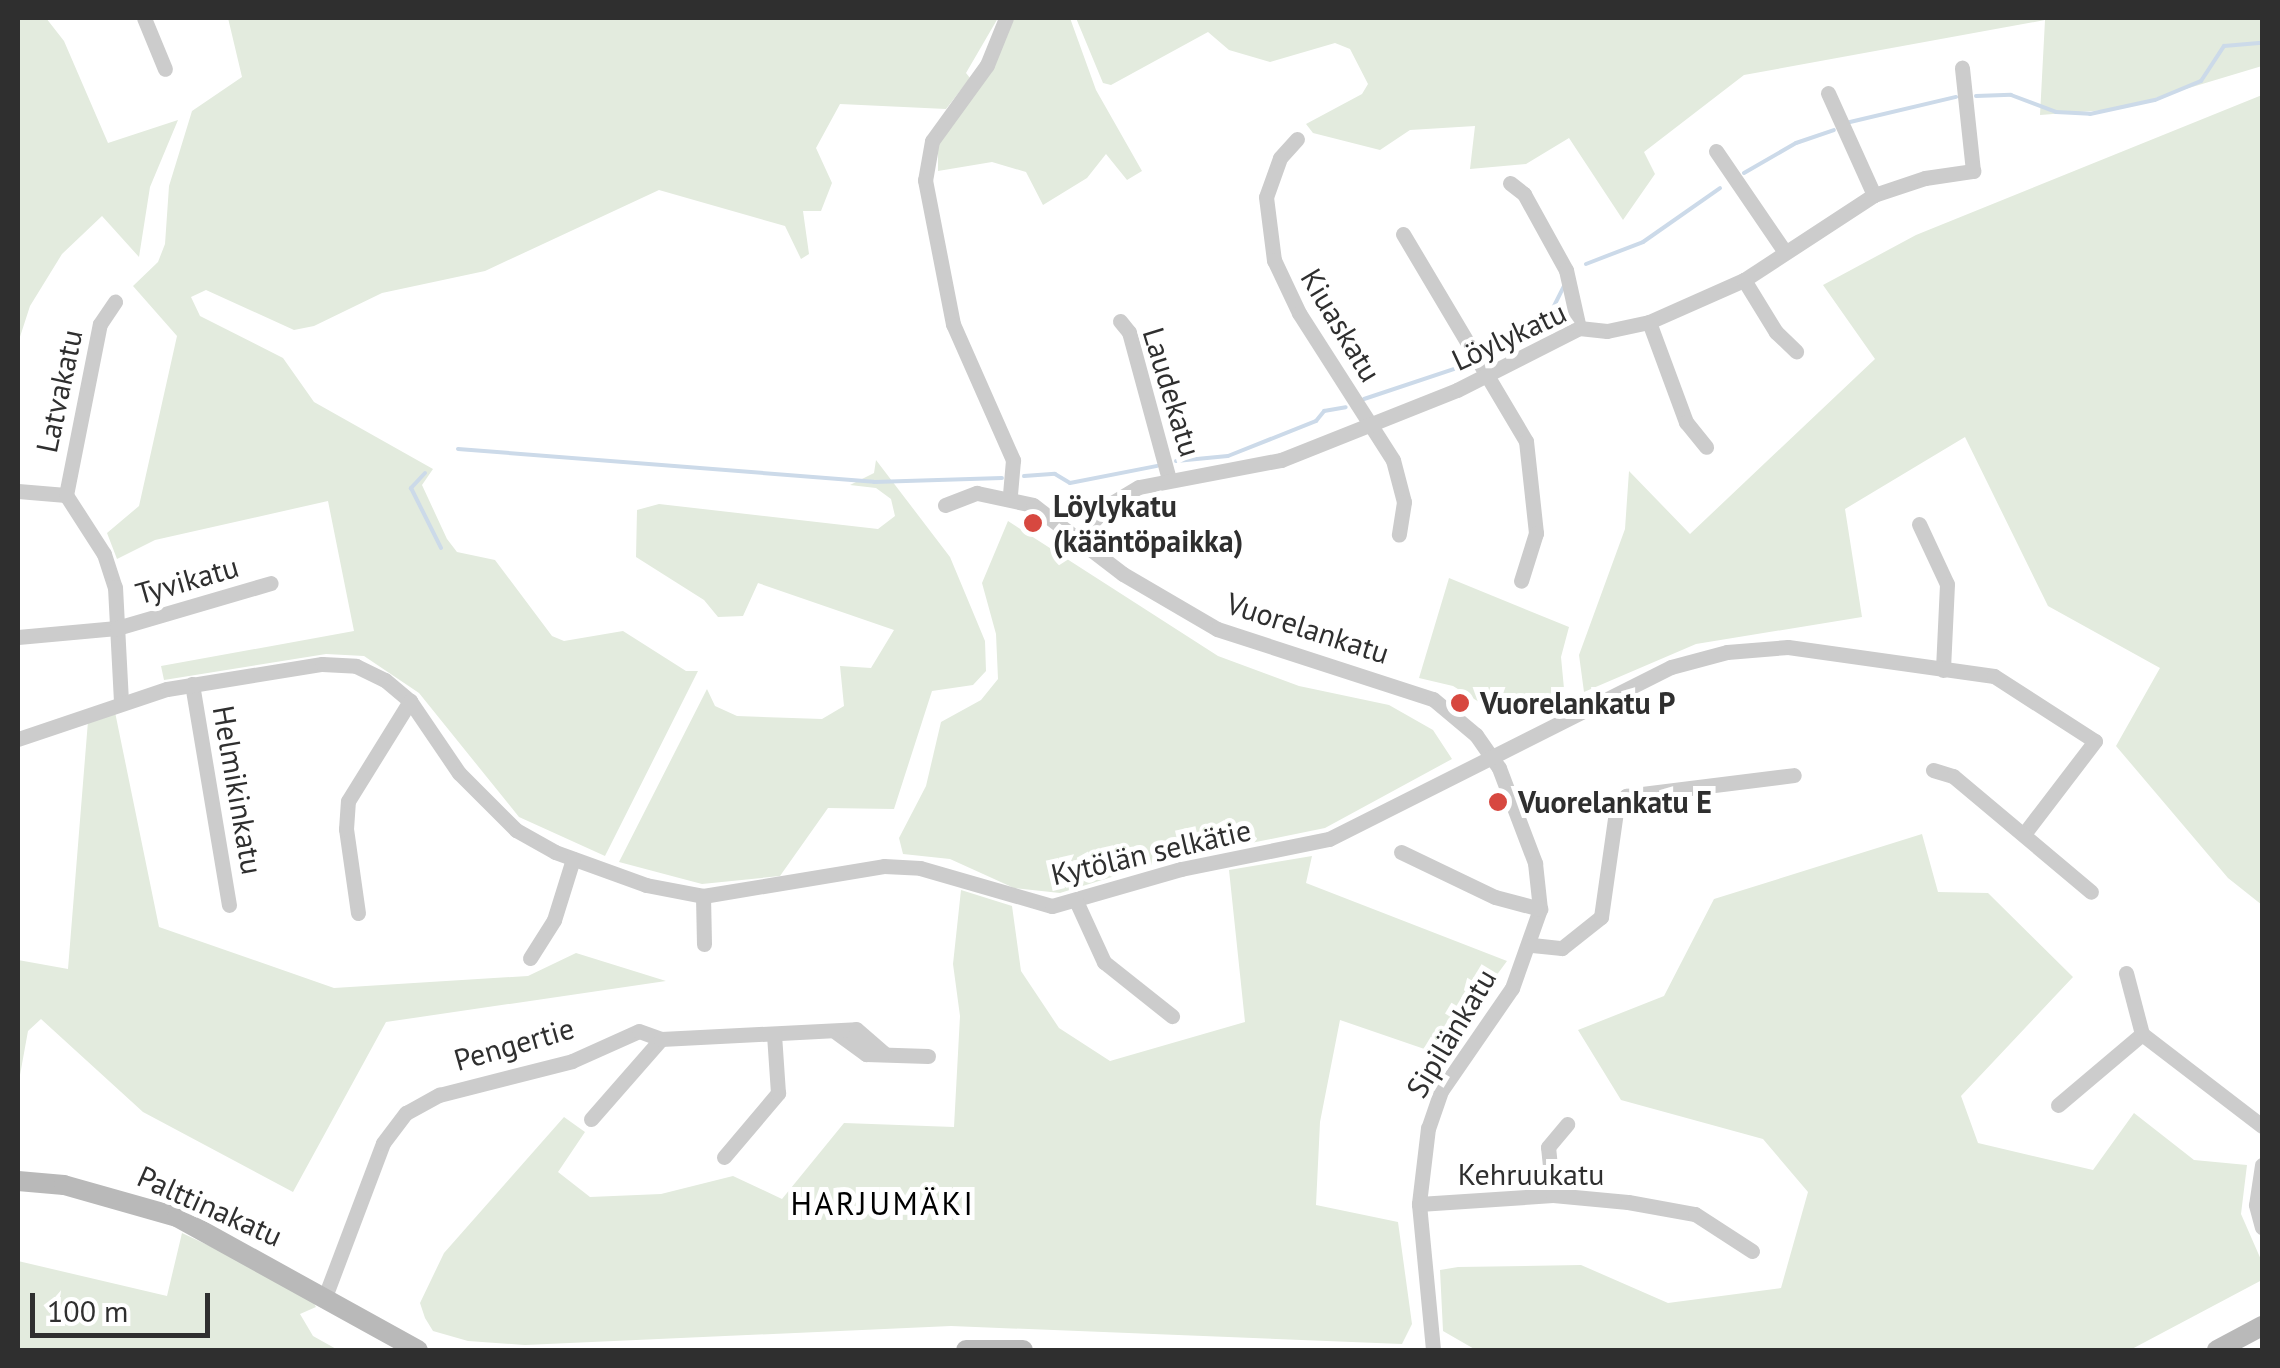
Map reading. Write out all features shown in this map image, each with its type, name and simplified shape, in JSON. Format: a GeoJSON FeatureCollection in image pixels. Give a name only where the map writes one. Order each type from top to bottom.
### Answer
{"type":"FeatureCollection","features":[{"type":"Feature","properties":{"kind":"street"},"geometry":{"type":"LineString","coordinates":[[144,18],[165,69]]}},
{"type":"Feature","properties":{"kind":"street"},"geometry":{"type":"LineString","coordinates":[[1006,18],[987,65],[932,142],[925,180],[953,324],[1013,460],[1010,498]]}},
{"type":"Feature","properties":{"kind":"street","name":"Löylykatu"},"geometry":{"type":"LineString","coordinates":[[1079,536],[1122,496],[1169,479],[1256,468],[1370,426],[1488,374],[1579,328],[1607,331],[1649,322],[1744,280],[1874,196],[1925,178],[1973,171],[1962,68]]}},
{"type":"Feature","properties":{"kind":"street"},"geometry":{"type":"LineString","coordinates":[[1828,93],[1874,196]]}},
{"type":"Feature","properties":{"kind":"street","name":"Kiuaskatu"},"geometry":{"type":"LineString","coordinates":[[1297,139],[1280,158],[1266,196],[1274,260],[1399,474],[1400,535]]}},
{"type":"Feature","properties":{"kind":"street"},"geometry":{"type":"LineString","coordinates":[[1716,151],[1785,252]]}},
{"type":"Feature","properties":{"kind":"street"},"geometry":{"type":"LineString","coordinates":[[1510,184],[1524,194],[1566,270],[1579,328]]}},
{"type":"Feature","properties":{"kind":"street"},"geometry":{"type":"LineString","coordinates":[[1402,234],[1488,374],[1530,456],[1536,533],[1521,581]]}},
{"type":"Feature","properties":{"kind":"street"},"geometry":{"type":"LineString","coordinates":[[1744,280],[1776,332],[1796,351]]}},
{"type":"Feature","properties":{"kind":"street","name":"Latvakatu"},"geometry":{"type":"LineString","coordinates":[[66,495],[100,324],[115,302]]}},
{"type":"Feature","properties":{"kind":"street","name":"Laudekatu"},"geometry":{"type":"LineString","coordinates":[[1120,321],[1129,332],[1169,479]]}},
{"type":"Feature","properties":{"kind":"street"},"geometry":{"type":"LineString","coordinates":[[1649,322],[1686,422],[1706,447]]}},
{"type":"Feature","properties":{"kind":"street"},"geometry":{"type":"LineString","coordinates":[[18,491],[66,495],[104,554],[117,628],[122,702]]}},
{"type":"Feature","properties":{"kind":"street","name":"Vuorelankatu"},"geometry":{"type":"LineString","coordinates":[[945,504],[977,493],[1010,498],[1079,536],[1123,574],[1217,629],[1433,699],[1490,754]]}},
{"type":"Feature","properties":{"kind":"street"},"geometry":{"type":"LineString","coordinates":[[1919,524],[1948,584],[1943,670]]}},
{"type":"Feature","properties":{"kind":"street","name":"Tyvikatu"},"geometry":{"type":"LineString","coordinates":[[18,637],[117,628],[271,584]]}},
{"type":"Feature","properties":{"kind":"street","name":"Kytölän selkätie"},"geometry":{"type":"LineString","coordinates":[[18,739],[122,702],[192,684],[322,664],[356,666],[386,680],[410,701],[483,802],[516,830],[573,859],[703,896],[884,866],[950,873],[1034,904],[1077,903],[1181,869],[1329,839],[1490,754],[1671,667],[1726,652],[1788,647],[2010,682],[2095,741],[2024,834]]}},
{"type":"Feature","properties":{"kind":"street","name":"Helmikinkatu"},"geometry":{"type":"LineString","coordinates":[[192,684],[229,905]]}},
{"type":"Feature","properties":{"kind":"street"},"geometry":{"type":"LineString","coordinates":[[358,914],[346,829],[348,801],[410,701]]}},
{"type":"Feature","properties":{"kind":"street","name":"Sipilänkatu"},"geometry":{"type":"LineString","coordinates":[[1433,1350],[1419,1168],[1442,1090],[1512,988],[1532,945],[1540,910],[1535,863],[1490,754]]}},
{"type":"Feature","properties":{"kind":"street"},"geometry":{"type":"LineString","coordinates":[[1933,770],[1953,776],[2092,892]]}},
{"type":"Feature","properties":{"kind":"street"},"geometry":{"type":"LineString","coordinates":[[1532,945],[1562,948],[1601,917],[1616,812],[1626,796],[1794,775]]}},
{"type":"Feature","properties":{"kind":"street"},"geometry":{"type":"LineString","coordinates":[[1401,852],[1496,897],[1540,910]]}},
{"type":"Feature","properties":{"kind":"street"},"geometry":{"type":"LineString","coordinates":[[530,958],[554,920],[573,859]]}},
{"type":"Feature","properties":{"kind":"street"},"geometry":{"type":"LineString","coordinates":[[703,896],[704,944]]}},
{"type":"Feature","properties":{"kind":"street"},"geometry":{"type":"LineString","coordinates":[[1077,903],[1104,962],[1172,1016]]}},
{"type":"Feature","properties":{"kind":"street"},"geometry":{"type":"LineString","coordinates":[[2126,973],[2142,1034],[2262,1126]]}},
{"type":"Feature","properties":{"kind":"street","name":"Pengertie"},"geometry":{"type":"LineString","coordinates":[[326,1294],[365,1178],[406,1112],[439,1094],[572,1061],[638,1031],[661,1039],[837,1033],[858,1051],[928,1056]]}},
{"type":"Feature","properties":{"kind":"street"},"geometry":{"type":"LineString","coordinates":[[724,1157],[778,1093],[774,1034]]}},
{"type":"Feature","properties":{"kind":"street"},"geometry":{"type":"LineString","coordinates":[[2058,1105],[2142,1034]]}},
{"type":"Feature","properties":{"kind":"street"},"geometry":{"type":"LineString","coordinates":[[590,1119],[661,1039]]}},
{"type":"Feature","properties":{"kind":"street"},"geometry":{"type":"LineString","coordinates":[[1553,1195],[1548,1147],[1567,1124]]}},
{"type":"Feature","properties":{"kind":"street"},"geometry":{"type":"LineString","coordinates":[[2262,1164],[2256,1205],[2262,1226]]}},
{"type":"Feature","properties":{"kind":"street","name":"Palttinakatu"},"geometry":{"type":"LineString","coordinates":[[18,1181],[64,1184],[177,1217],[326,1294],[418,1350]]}},
{"type":"Feature","properties":{"kind":"street","name":"Kehruukatu"},"geometry":{"type":"LineString","coordinates":[[1419,1204],[1553,1195],[1695,1214],[1752,1251]]}},
{"type":"Feature","properties":{"kind":"street"},"geometry":{"type":"LineString","coordinates":[[2217,1350],[2262,1326]]}},
{"type":"Feature","properties":{"kind":"street"},"geometry":{"type":"LineString","coordinates":[[966,1350],[1023,1350]]}},
{"type":"Feature","properties":{"kind":"shaded area"},"geometry":{"type":"Polygon","coordinates":[[[18,18],[46,18],[64,41],[108,143],[178,120],[150,187],[139,257],[102,216],[62,254],[30,306],[18,343],[18,18]]]}},
{"type":"Feature","properties":{"kind":"shaded area"},"geometry":{"type":"Polygon","coordinates":[[[228,18],[998,18],[966,73],[970,78],[946,109],[840,104],[816,148],[832,183],[821,211],[803,211],[809,254],[801,259],[785,226],[659,190],[485,271],[382,293],[314,326],[294,330],[206,290],[191,297],[200,316],[283,358],[314,402],[433,469],[422,485],[447,539],[457,552],[495,560],[552,636],[564,641],[623,631],[686,671],[698,671],[605,856],[519,817],[419,693],[364,656],[326,654],[164,680],[161,666],[354,631],[328,501],[155,540],[117,559],[107,533],[139,506],[177,336],[133,286],[158,262],[165,244],[169,186],[192,111],[242,77],[228,18]]]}},
{"type":"Feature","properties":{"kind":"shaded area"},"geometry":{"type":"Polygon","coordinates":[[[1014,18],[1070,18],[1096,90],[1142,171],[1127,180],[1106,154],[1087,178],[1043,205],[1026,172],[992,162],[938,171],[938,145],[997,58],[1014,18]]]}},
{"type":"Feature","properties":{"kind":"shaded area"},"geometry":{"type":"Polygon","coordinates":[[[1076,18],[2262,18],[2262,66],[2119,109],[2040,115],[2045,20],[1744,75],[1644,152],[1655,174],[1623,220],[1569,138],[1526,164],[1470,169],[1475,126],[1410,130],[1380,150],[1313,133],[1306,124],[1362,94],[1368,84],[1350,49],[1335,43],[1270,62],[1229,50],[1208,32],[1111,85],[1103,83],[1076,18]]]}},
{"type":"Feature","properties":{"kind":"shaded area"},"geometry":{"type":"Polygon","coordinates":[[[2262,95],[2262,905],[2228,878],[2116,746],[2160,668],[2048,606],[1965,437],[1845,509],[1862,617],[1696,644],[1584,692],[1579,655],[1625,529],[1629,471],[1690,534],[1875,359],[1823,285],[1916,235],[2262,95]]]}},
{"type":"Feature","properties":{"kind":"shaded area"},"geometry":{"type":"Polygon","coordinates":[[[876,460],[950,557],[985,641],[986,671],[973,685],[932,691],[894,809],[828,808],[780,876],[702,884],[619,862],[707,689],[715,706],[737,716],[822,719],[844,706],[840,666],[871,668],[894,630],[758,583],[743,616],[718,617],[704,600],[636,557],[637,510],[659,504],[878,529],[895,516],[891,499],[876,488],[850,485],[874,473],[876,460]]]}},
{"type":"Feature","properties":{"kind":"shaded area"},"geometry":{"type":"Polygon","coordinates":[[[1008,521],[1218,656],[1299,686],[1389,705],[1433,730],[1452,759],[1325,828],[1167,860],[1060,893],[1014,888],[950,859],[903,854],[899,838],[926,786],[941,722],[981,700],[998,679],[996,634],[982,583],[1008,521]]]}},
{"type":"Feature","properties":{"kind":"shaded area"},"geometry":{"type":"Polygon","coordinates":[[[1449,578],[1569,627],[1561,657],[1565,699],[1536,716],[1523,695],[1492,710],[1453,686],[1419,678],[1449,578]]]}},
{"type":"Feature","properties":{"kind":"shaded area"},"geometry":{"type":"Polygon","coordinates":[[[115,712],[159,927],[334,988],[528,976],[576,953],[666,981],[386,1022],[293,1192],[143,1112],[41,1019],[28,1031],[18,1086],[18,960],[68,969],[88,721],[115,712]]]}},
{"type":"Feature","properties":{"kind":"shaded area"},"geometry":{"type":"Polygon","coordinates":[[[1922,834],[1938,892],[1988,893],[2073,977],[1961,1096],[1978,1143],[2093,1170],[2134,1113],[2194,1160],[2247,1165],[2241,1214],[2262,1262],[2262,1280],[2130,1350],[1476,1350],[1443,1331],[1440,1270],[1458,1267],[1581,1265],[1668,1303],[1781,1288],[1808,1192],[1763,1139],[1621,1100],[1578,1030],[1664,996],[1714,899],[1922,834]]]}},
{"type":"Feature","properties":{"kind":"shaded area"},"geometry":{"type":"Polygon","coordinates":[[[1312,856],[1306,883],[1507,961],[1439,1054],[1340,1020],[1320,1122],[1316,1205],[1398,1222],[1412,1324],[1402,1344],[951,1326],[525,1345],[468,1341],[433,1331],[425,1318],[420,1303],[444,1253],[564,1117],[585,1132],[558,1172],[590,1197],[661,1194],[733,1176],[782,1199],[844,1123],[954,1127],[960,1016],[953,964],[961,890],[1012,906],[1021,971],[1059,1028],[1110,1061],[1245,1022],[1229,870],[1312,856]]]}},
{"type":"Feature","properties":{"kind":"shaded area"},"geometry":{"type":"Polygon","coordinates":[[[182,1233],[308,1292],[316,1307],[300,1314],[313,1336],[338,1350],[18,1350],[18,1261],[167,1296],[182,1233]]]}},
{"type":"Feature","properties":{"kind":"waterway"},"geometry":{"type":"LineString","coordinates":[[1976,96],[2011,95],[2056,112],[2090,114],[2155,100],[2201,81],[2224,46],[2262,43]]}},
{"type":"Feature","properties":{"kind":"waterway"},"geometry":{"type":"LineString","coordinates":[[1850,122],[1956,97]]}},
{"type":"Feature","properties":{"kind":"waterway"},"geometry":{"type":"LineString","coordinates":[[1744,173],[1796,143],[1834,130]]}},
{"type":"Feature","properties":{"kind":"waterway"},"geometry":{"type":"LineString","coordinates":[[1586,264],[1643,242],[1720,188]]}},
{"type":"Feature","properties":{"kind":"waterway"},"geometry":{"type":"LineString","coordinates":[[1488,356],[1545,324],[1564,286]]}},
{"type":"Feature","properties":{"kind":"waterway"},"geometry":{"type":"LineString","coordinates":[[1364,399],[1469,364]]}},
{"type":"Feature","properties":{"kind":"waterway"},"geometry":{"type":"LineString","coordinates":[[1176,461],[1228,456],[1316,421],[1324,411],[1346,407]]}},
{"type":"Feature","properties":{"kind":"waterway"},"geometry":{"type":"LineString","coordinates":[[458,449],[874,482],[1002,478]]}},
{"type":"Feature","properties":{"kind":"waterway"},"geometry":{"type":"LineString","coordinates":[[1024,476],[1055,474],[1070,483],[1157,466]]}},
{"type":"Feature","properties":{"kind":"waterway"},"geometry":{"type":"LineString","coordinates":[[425,473],[411,488],[441,548]]}},
{"type":"Feature","properties":{"kind":"place","name":"Löylykatu (kääntöpaikka)"},"geometry":{"type":"Point","coordinates":[1033,523]}},
{"type":"Feature","properties":{"kind":"place","name":"Vuorelankatu P"},"geometry":{"type":"Point","coordinates":[1460,703]}},
{"type":"Feature","properties":{"kind":"place","name":"Vuorelankatu E"},"geometry":{"type":"Point","coordinates":[1498,802]}},
{"type":"Feature","properties":{"kind":"district","name":"HARJUMÄKI"},"geometry":{"type":"Point","coordinates":[883,1203]}}]}
